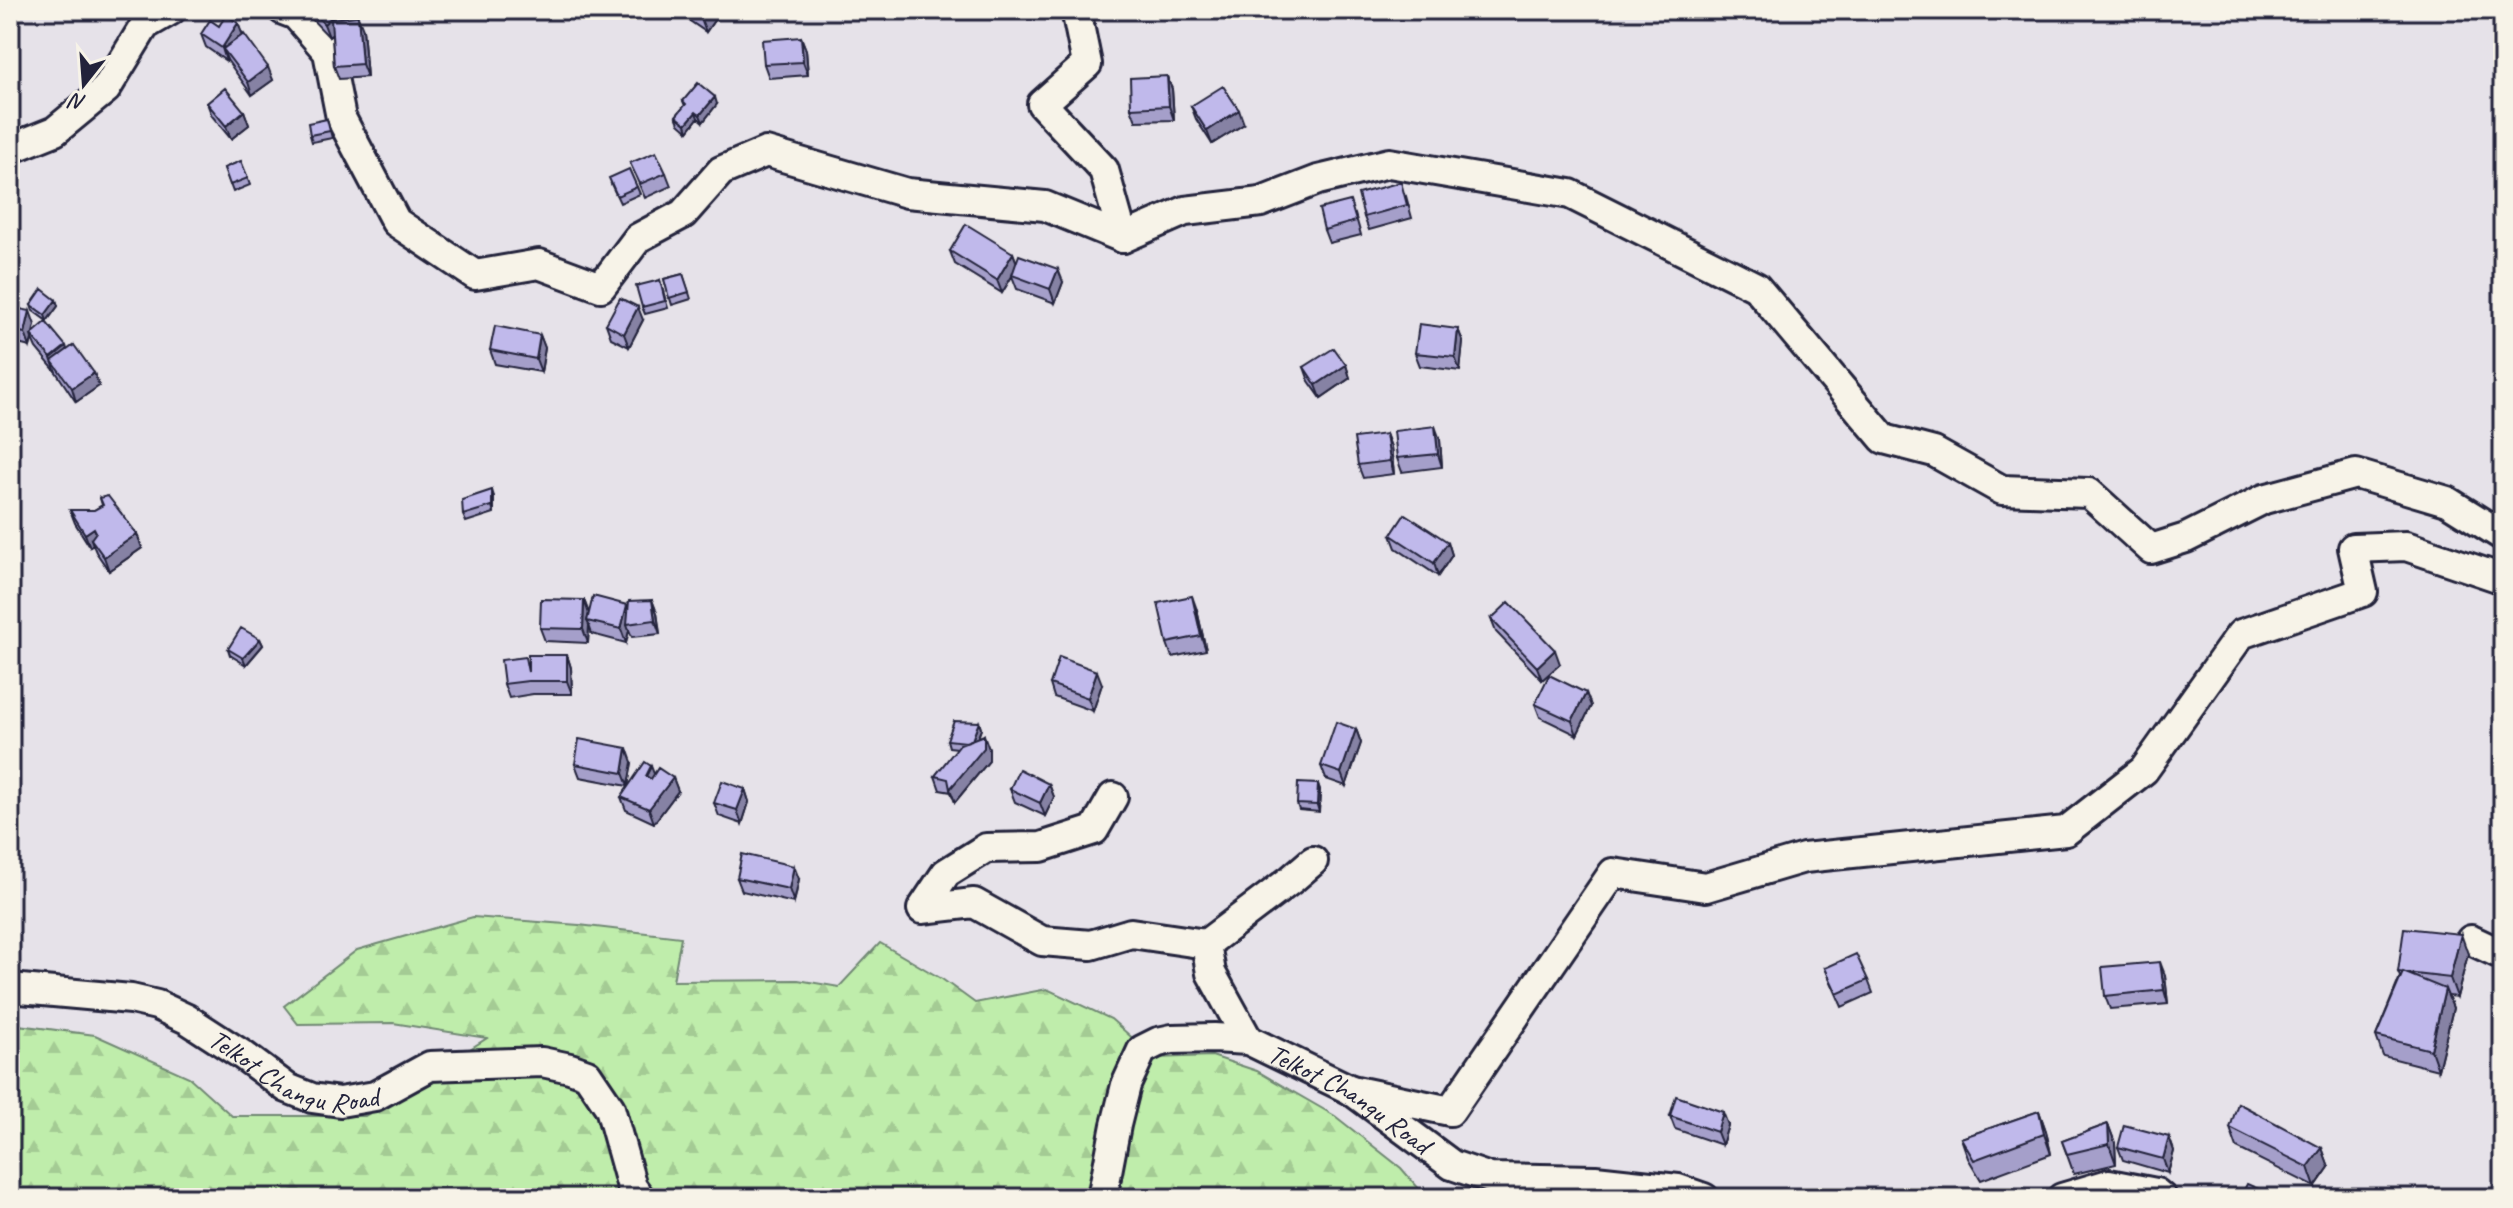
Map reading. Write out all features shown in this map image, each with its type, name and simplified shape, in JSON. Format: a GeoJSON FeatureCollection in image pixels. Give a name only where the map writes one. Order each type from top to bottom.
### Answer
{"type":"FeatureCollection","features":[{"type":"Feature","properties":{"kind":"street"},"geometry":{"type":"LineString","coordinates":[[10,149],[55,131],[106,89],[145,25],[171,10]]}},
{"type":"Feature","properties":{"kind":"street"},"geometry":{"type":"LineString","coordinates":[[283,10],[296,15],[328,52],[341,118],[396,222],[475,275],[539,264],[601,287],[638,238],[683,214],[721,171],[766,152],[907,193],[1045,206],[1123,238],[1185,211],[1261,202],[1318,180],[1389,163],[1570,194],[1756,287],[1884,439],[1934,452],[2002,490],[2089,493],[2151,549],[2186,538],[2264,499],[2356,474],[2447,501],[2503,536]]}},
{"type":"Feature","properties":{"kind":"street"},"geometry":{"type":"LineString","coordinates":[[1076,10],[1087,64],[1042,104],[1104,170],[1123,238]]}},
{"type":"Feature","properties":{"kind":"street"},"geometry":{"type":"LineString","coordinates":[[1351,1090],[1450,1111],[1613,873],[1706,887],[1804,858],[2066,831],[2144,770],[2241,634],[2363,592],[2353,548],[2406,546],[2503,579]]}},
{"type":"Feature","properties":{"kind":"street"},"geometry":{"type":"LineString","coordinates":[[1113,797],[1094,830],[1041,847],[986,848],[946,873],[922,909],[974,903],[1042,941],[1091,945],[1131,933],[1206,944],[1313,861]]}},
{"type":"Feature","properties":{"kind":"street"},"geometry":{"type":"LineString","coordinates":[[2471,940],[2503,955]]}},
{"type":"Feature","properties":{"kind":"street"},"geometry":{"type":"LineString","coordinates":[[1206,944],[1211,973],[1248,1040]]}},
{"type":"Feature","properties":{"kind":"street","name":"Telkot Changu Road"},"geometry":{"type":"LineString","coordinates":[[10,988],[131,999],[157,1005],[187,1019],[287,1088],[312,1098],[340,1102],[375,1096],[430,1066],[542,1062],[570,1068],[587,1074],[610,1108],[632,1187],[640,1198]]}},
{"type":"Feature","properties":{"kind":"street","name":"Telkot Changu Road"},"geometry":{"type":"LineString","coordinates":[[1102,1198],[1126,1085],[1142,1050],[1172,1039],[1214,1038],[1248,1040],[1351,1090],[1452,1165],[1490,1178],[1595,1180],[1678,1189],[1704,1198]]}},
{"type":"Feature","properties":{"kind":"street"},"geometry":{"type":"LineString","coordinates":[[2062,1198],[2109,1184],[2156,1193],[2162,1198]]}},
{"type":"Feature","properties":{"kind":"green space"},"geometry":{"type":"Polygon","coordinates":[[[473,917],[681,937],[673,981],[798,980],[839,987],[880,943],[942,979],[975,1003],[1047,989],[1111,1019],[1155,1058],[1212,1056],[1257,1071],[1335,1116],[1401,1168],[1427,1198],[10,1198],[10,1024],[95,1035],[189,1077],[232,1116],[365,1116],[487,1038],[393,1023],[298,1024],[284,1006],[357,950],[473,917]]]}},
{"type":"Feature","properties":{"kind":"building"},"geometry":{"type":"Polygon","coordinates":[[[311,10],[339,10],[324,24],[311,10]]]}},
{"type":"Feature","properties":{"kind":"building"},"geometry":{"type":"Polygon","coordinates":[[[688,10],[707,10],[701,19],[688,10]]]}},
{"type":"Feature","properties":{"kind":"building"},"geometry":{"type":"Polygon","coordinates":[[[226,15],[238,23],[222,48],[201,34],[210,20],[219,26],[226,15]]]}},
{"type":"Feature","properties":{"kind":"building"},"geometry":{"type":"Polygon","coordinates":[[[358,16],[362,64],[334,66],[331,19],[358,16]]]}},
{"type":"Feature","properties":{"kind":"building"},"geometry":{"type":"Polygon","coordinates":[[[244,34],[268,67],[248,82],[223,49],[244,34]]]}},
{"type":"Feature","properties":{"kind":"building"},"geometry":{"type":"Polygon","coordinates":[[[801,37],[803,62],[764,64],[762,40],[801,37]]]}},
{"type":"Feature","properties":{"kind":"building"},"geometry":{"type":"Polygon","coordinates":[[[1167,76],[1169,106],[1131,108],[1130,78],[1167,76]]]}},
{"type":"Feature","properties":{"kind":"building"},"geometry":{"type":"Polygon","coordinates":[[[698,83],[715,97],[700,115],[696,112],[686,124],[676,116],[686,104],[683,101],[698,83]]]}},
{"type":"Feature","properties":{"kind":"building"},"geometry":{"type":"Polygon","coordinates":[[[1223,86],[1239,110],[1207,131],[1191,106],[1223,86]]]}},
{"type":"Feature","properties":{"kind":"building"},"geometry":{"type":"Polygon","coordinates":[[[225,88],[244,111],[226,126],[207,103],[225,88]]]}},
{"type":"Feature","properties":{"kind":"building"},"geometry":{"type":"Polygon","coordinates":[[[327,119],[330,131],[310,135],[308,123],[327,119]]]}},
{"type":"Feature","properties":{"kind":"building"},"geometry":{"type":"Polygon","coordinates":[[[656,152],[666,173],[640,184],[630,163],[656,152]]]}},
{"type":"Feature","properties":{"kind":"building"},"geometry":{"type":"Polygon","coordinates":[[[241,161],[248,178],[230,185],[224,168],[241,161]]]}},
{"type":"Feature","properties":{"kind":"building"},"geometry":{"type":"Polygon","coordinates":[[[629,169],[637,187],[617,196],[609,178],[629,169]]]}},
{"type":"Feature","properties":{"kind":"building"},"geometry":{"type":"Polygon","coordinates":[[[1401,182],[1407,205],[1364,217],[1358,194],[1401,182]]]}},
{"type":"Feature","properties":{"kind":"building"},"geometry":{"type":"Polygon","coordinates":[[[1350,201],[1356,221],[1324,230],[1319,209],[1350,201]]]}},
{"type":"Feature","properties":{"kind":"building"},"geometry":{"type":"Polygon","coordinates":[[[966,224],[1013,253],[997,280],[950,251],[966,224]]]}},
{"type":"Feature","properties":{"kind":"building"},"geometry":{"type":"Polygon","coordinates":[[[1019,255],[1058,269],[1050,289],[1012,275],[1019,255]]]}},
{"type":"Feature","properties":{"kind":"building"},"geometry":{"type":"Polygon","coordinates":[[[683,274],[689,292],[669,298],[664,279],[683,274]]]}},
{"type":"Feature","properties":{"kind":"building"},"geometry":{"type":"Polygon","coordinates":[[[660,280],[665,301],[642,307],[636,286],[660,280]]]}},
{"type":"Feature","properties":{"kind":"building"},"geometry":{"type":"Polygon","coordinates":[[[42,289],[56,300],[45,315],[31,305],[42,289]]]}},
{"type":"Feature","properties":{"kind":"building"},"geometry":{"type":"Polygon","coordinates":[[[620,298],[638,307],[624,334],[606,324],[620,298]]]}},
{"type":"Feature","properties":{"kind":"building"},"geometry":{"type":"Polygon","coordinates":[[[10,307],[30,311],[25,333],[10,330],[10,307]]]}},
{"type":"Feature","properties":{"kind":"building"},"geometry":{"type":"Polygon","coordinates":[[[46,322],[66,346],[51,358],[31,335],[46,322]]]}},
{"type":"Feature","properties":{"kind":"building"},"geometry":{"type":"Polygon","coordinates":[[[1419,324],[1458,329],[1455,357],[1415,353],[1419,324]]]}},
{"type":"Feature","properties":{"kind":"building"},"geometry":{"type":"Polygon","coordinates":[[[495,326],[540,335],[536,359],[490,350],[495,326]]]}},
{"type":"Feature","properties":{"kind":"building"},"geometry":{"type":"Polygon","coordinates":[[[74,345],[94,373],[72,388],[52,361],[74,345]]]}},
{"type":"Feature","properties":{"kind":"building"},"geometry":{"type":"Polygon","coordinates":[[[1334,348],[1346,365],[1316,385],[1304,367],[1334,348]]]}},
{"type":"Feature","properties":{"kind":"building"},"geometry":{"type":"Polygon","coordinates":[[[1435,426],[1438,454],[1397,458],[1394,431],[1435,426]]]}},
{"type":"Feature","properties":{"kind":"building"},"geometry":{"type":"Polygon","coordinates":[[[1386,434],[1390,461],[1358,465],[1354,438],[1386,434]]]}},
{"type":"Feature","properties":{"kind":"building"},"geometry":{"type":"Polygon","coordinates":[[[492,490],[492,506],[463,515],[462,500],[492,490]]]}},
{"type":"Feature","properties":{"kind":"building"},"geometry":{"type":"Polygon","coordinates":[[[108,496],[137,534],[104,557],[91,539],[96,532],[94,528],[85,534],[70,510],[94,510],[103,505],[100,498],[108,496]]]}},
{"type":"Feature","properties":{"kind":"building"},"geometry":{"type":"Polygon","coordinates":[[[1405,514],[1448,542],[1434,563],[1391,535],[1405,514]]]}},
{"type":"Feature","properties":{"kind":"building"},"geometry":{"type":"Polygon","coordinates":[[[593,596],[627,605],[621,629],[587,621],[593,596]]]}},
{"type":"Feature","properties":{"kind":"building"},"geometry":{"type":"Polygon","coordinates":[[[1192,596],[1201,636],[1167,643],[1158,603],[1192,596]]]}},
{"type":"Feature","properties":{"kind":"building"},"geometry":{"type":"Polygon","coordinates":[[[541,599],[584,600],[583,629],[540,628],[541,599]]]}},
{"type":"Feature","properties":{"kind":"building"},"geometry":{"type":"Polygon","coordinates":[[[652,600],[655,620],[627,624],[629,601],[652,600]]]}},
{"type":"Feature","properties":{"kind":"building"},"geometry":{"type":"Polygon","coordinates":[[[1509,602],[1555,650],[1537,667],[1491,619],[1509,602]]]}},
{"type":"Feature","properties":{"kind":"building"},"geometry":{"type":"Polygon","coordinates":[[[241,628],[260,639],[243,658],[228,649],[241,628]]]}},
{"type":"Feature","properties":{"kind":"building"},"geometry":{"type":"Polygon","coordinates":[[[528,655],[567,655],[567,681],[504,684],[501,660],[525,657],[528,672],[528,655]]]}},
{"type":"Feature","properties":{"kind":"building"},"geometry":{"type":"Polygon","coordinates":[[[1059,657],[1097,671],[1088,698],[1050,684],[1059,657]]]}},
{"type":"Feature","properties":{"kind":"building"},"geometry":{"type":"Polygon","coordinates":[[[1549,675],[1586,693],[1572,721],[1535,704],[1549,675]]]}},
{"type":"Feature","properties":{"kind":"building"},"geometry":{"type":"Polygon","coordinates":[[[954,721],[979,722],[972,740],[947,740],[954,721]]]}},
{"type":"Feature","properties":{"kind":"building"},"geometry":{"type":"Polygon","coordinates":[[[1336,722],[1356,729],[1341,773],[1321,766],[1336,722]]]}},
{"type":"Feature","properties":{"kind":"building"},"geometry":{"type":"Polygon","coordinates":[[[984,735],[984,748],[950,789],[948,779],[935,776],[960,744],[984,735]]]}},
{"type":"Feature","properties":{"kind":"building"},"geometry":{"type":"Polygon","coordinates":[[[579,739],[627,748],[623,773],[575,764],[579,739]]]}},
{"type":"Feature","properties":{"kind":"building"},"geometry":{"type":"Polygon","coordinates":[[[645,762],[651,766],[646,776],[651,779],[658,768],[673,778],[649,809],[621,797],[645,762]]]}},
{"type":"Feature","properties":{"kind":"building"},"geometry":{"type":"Polygon","coordinates":[[[1019,769],[1049,784],[1040,803],[1010,789],[1019,769]]]}},
{"type":"Feature","properties":{"kind":"building"},"geometry":{"type":"Polygon","coordinates":[[[722,781],[745,789],[737,810],[714,803],[722,781]]]}},
{"type":"Feature","properties":{"kind":"building"},"geometry":{"type":"Polygon","coordinates":[[[1298,783],[1318,784],[1317,805],[1297,804],[1298,783]]]}},
{"type":"Feature","properties":{"kind":"building"},"geometry":{"type":"Polygon","coordinates":[[[742,854],[794,866],[789,889],[737,878],[742,854]]]}},
{"type":"Feature","properties":{"kind":"building"},"geometry":{"type":"Polygon","coordinates":[[[2404,928],[2461,934],[2450,978],[2398,972],[2404,928]]]}},
{"type":"Feature","properties":{"kind":"building"},"geometry":{"type":"Polygon","coordinates":[[[1856,954],[1868,980],[1837,994],[1825,968],[1856,954]]]}},
{"type":"Feature","properties":{"kind":"building"},"geometry":{"type":"Polygon","coordinates":[[[2160,962],[2164,990],[2105,996],[2102,967],[2160,962]]]}},
{"type":"Feature","properties":{"kind":"building"},"geometry":{"type":"Polygon","coordinates":[[[2403,972],[2445,989],[2431,1050],[2376,1036],[2403,972]]]}},
{"type":"Feature","properties":{"kind":"building"},"geometry":{"type":"Polygon","coordinates":[[[1676,1096],[1723,1112],[1717,1132],[1670,1116],[1676,1096]]]}},
{"type":"Feature","properties":{"kind":"building"},"geometry":{"type":"Polygon","coordinates":[[[2238,1103],[2322,1148],[2308,1167],[2230,1128],[2238,1103]]]}},
{"type":"Feature","properties":{"kind":"building"},"geometry":{"type":"Polygon","coordinates":[[[2039,1111],[2044,1134],[1974,1160],[1961,1138],[2039,1111]]]}},
{"type":"Feature","properties":{"kind":"building"},"geometry":{"type":"Polygon","coordinates":[[[2108,1124],[2109,1144],[2067,1154],[2062,1141],[2108,1124]]]}},
{"type":"Feature","properties":{"kind":"building"},"geometry":{"type":"Polygon","coordinates":[[[2124,1125],[2169,1137],[2163,1159],[2118,1147],[2124,1125]]]}},
{"type":"Feature","properties":{"kind":"building"},"geometry":{"type":"Polygon","coordinates":[[[2247,1184],[2279,1198],[2240,1198],[2247,1184]]]}}]}
